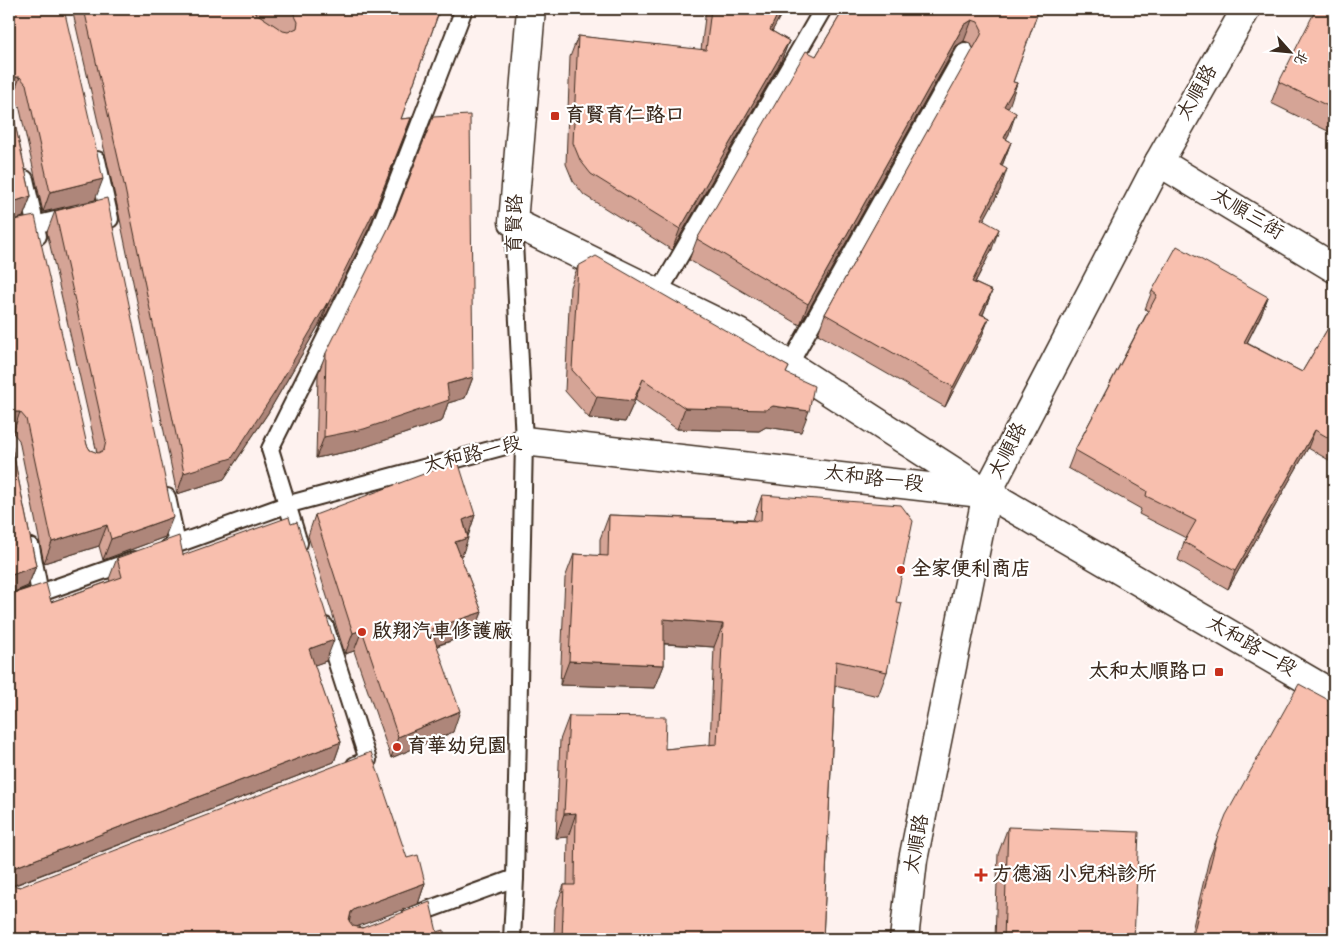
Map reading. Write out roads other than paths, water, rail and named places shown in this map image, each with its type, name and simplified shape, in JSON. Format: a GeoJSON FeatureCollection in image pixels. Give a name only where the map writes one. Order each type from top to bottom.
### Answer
{"type":"FeatureCollection","features":[{"type":"Feature","properties":{"kind":"street","name":"育賢路"},"geometry":{"type":"LineString","coordinates":[[513,222],[531,9]]}},
{"type":"Feature","properties":{"kind":"street","name":"太順路"},"geometry":{"type":"LineString","coordinates":[[904,939],[913,860],[987,493],[1159,162],[1246,9]]}},
{"type":"Feature","properties":{"kind":"street","name":"太順三街"},"geometry":{"type":"LineString","coordinates":[[1159,162],[1334,268]]}},
{"type":"Feature","properties":{"kind":"street","name":"太和路一段"},"geometry":{"type":"LineString","coordinates":[[513,222],[739,333],[987,493],[1334,695]]}},
{"type":"Feature","properties":{"kind":"street","name":"太和路一段"},"geometry":{"type":"LineString","coordinates":[[524,440],[987,493]]}},
{"type":"Feature","properties":{"kind":"lane"},"geometry":{"type":"LineString","coordinates":[[304,562],[270,449],[378,232],[464,9]]}},
{"type":"Feature","properties":{"kind":"lane"},"geometry":{"type":"LineString","coordinates":[[658,294],[823,9]]}},
{"type":"Feature","properties":{"kind":"lane"},"geometry":{"type":"LineString","coordinates":[[789,365],[964,51]]}},
{"type":"Feature","properties":{"kind":"lane"},"geometry":{"type":"LineString","coordinates":[[92,141],[114,236]]}},
{"type":"Feature","properties":{"kind":"lane"},"geometry":{"type":"LineString","coordinates":[[21,162],[42,255]]}},
{"type":"Feature","properties":{"kind":"lane"},"geometry":{"type":"LineString","coordinates":[[9,231],[35,226],[108,206]]}},
{"type":"Feature","properties":{"kind":"lane","name":"育賢路"},"geometry":{"type":"LineString","coordinates":[[512,939],[516,878],[524,440],[513,222]]}},
{"type":"Feature","properties":{"kind":"lane","name":"太和路一段"},"geometry":{"type":"LineString","coordinates":[[9,604],[286,505],[524,440]]}},
{"type":"Feature","properties":{"kind":"lane"},"geometry":{"type":"LineString","coordinates":[[163,477],[177,544]]}},
{"type":"Feature","properties":{"kind":"lane"},"geometry":{"type":"LineString","coordinates":[[26,527],[40,593]]}},
{"type":"Feature","properties":{"kind":"lane"},"geometry":{"type":"LineString","coordinates":[[320,609],[368,760],[341,771]]}},
{"type":"Feature","properties":{"kind":"lane"},"geometry":{"type":"LineString","coordinates":[[394,923],[516,878]]}},
{"type":"Feature","properties":{"kind":"place","name":"育賢育仁路口"},"geometry":{"type":"Point","coordinates":[555,116]}},
{"type":"Feature","properties":{"kind":"place","name":"全家便利商店"},"geometry":{"type":"Point","coordinates":[901,570]}},
{"type":"Feature","properties":{"kind":"place","name":"啟翔汽車修護廠"},"geometry":{"type":"Point","coordinates":[362,632]}},
{"type":"Feature","properties":{"kind":"place","name":"太和太順路口"},"geometry":{"type":"Point","coordinates":[1219,672]}},
{"type":"Feature","properties":{"kind":"place","name":"育華幼兒園"},"geometry":{"type":"Point","coordinates":[397,747]}},
{"type":"Feature","properties":{"kind":"place","name":"方德涵 小兒科診所"},"geometry":{"type":"Point","coordinates":[981,875]}}]}
